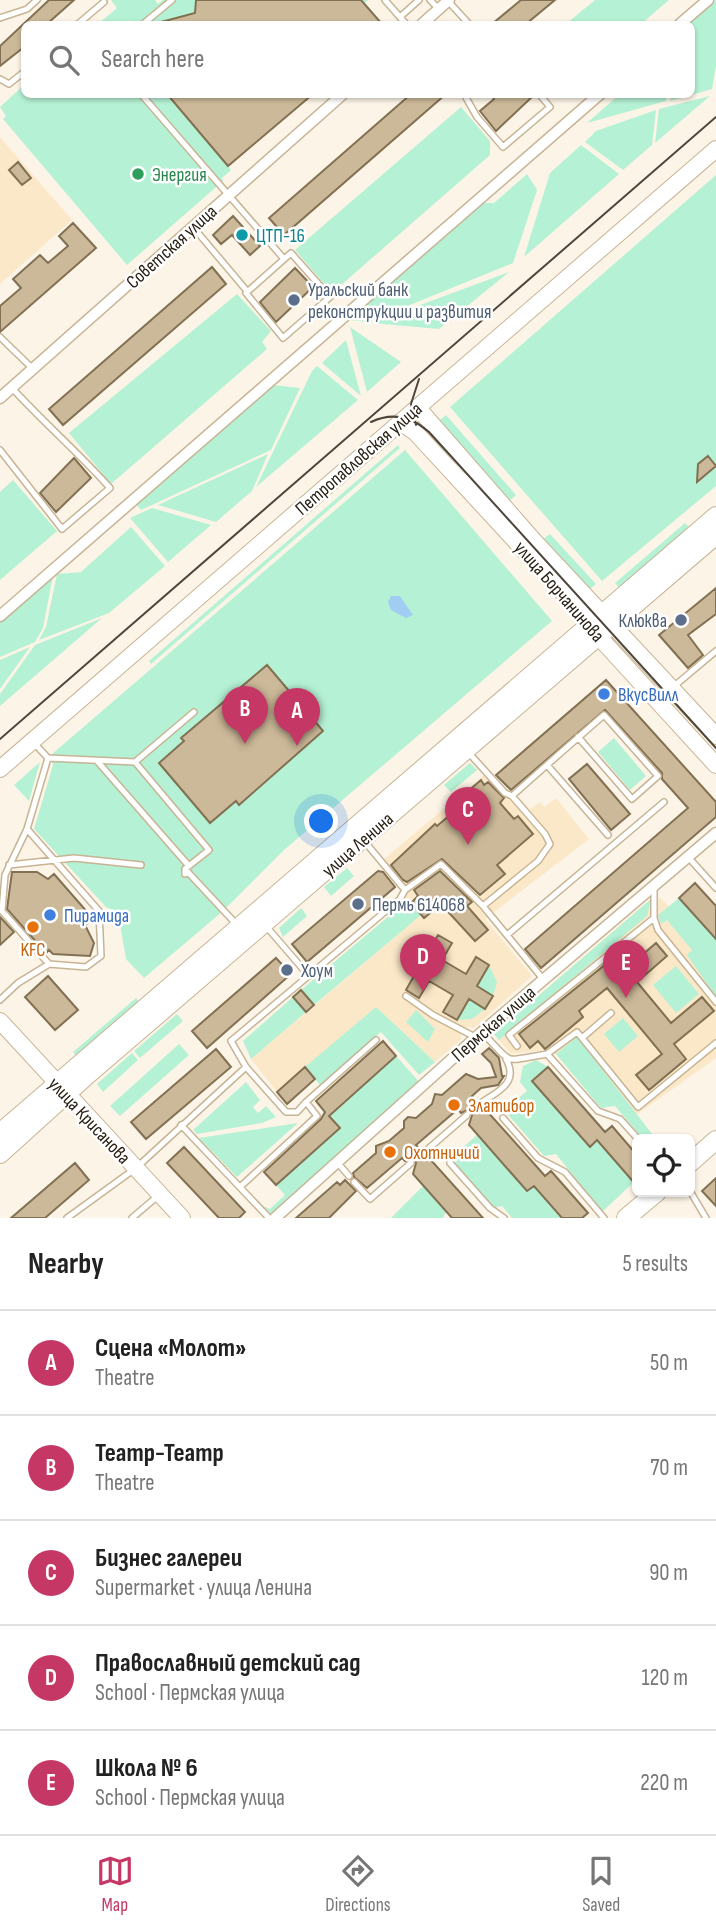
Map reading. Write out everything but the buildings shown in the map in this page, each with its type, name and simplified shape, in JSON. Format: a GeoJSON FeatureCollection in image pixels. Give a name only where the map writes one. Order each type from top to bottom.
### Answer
{"type":"FeatureCollection","features":[{"type":"Feature","properties":{"kind":"main road","name":"Петропавловская улица"},"geometry":{"type":"LineString","coordinates":[[0,769],[716,149]]}},
{"type":"Feature","properties":{"kind":"main road","name":"улица Борчанинова"},"geometry":{"type":"LineString","coordinates":[[417,407],[601,624],[657,701],[716,765]]}},
{"type":"Feature","properties":{"kind":"main road","name":"улица Борчанинова"},"geometry":{"type":"LineString","coordinates":[[400,422],[415,432],[601,624],[672,688],[716,736]]}},
{"type":"Feature","properties":{"kind":"main road","name":"улица Ленина"},"geometry":{"type":"LineString","coordinates":[[0,1133],[60,1089],[363,839],[466,750],[716,516]]}},
{"type":"Feature","properties":{"kind":"main road","name":"улица Ленина"},"geometry":{"type":"LineString","coordinates":[[0,1153],[60,1089],[239,927],[601,624],[716,535]]}},
{"type":"Feature","properties":{"kind":"main road","name":"улица Крисанова"},"geometry":{"type":"LineString","coordinates":[[0,1021],[60,1089],[183,1218]]}},
{"type":"Feature","properties":{"kind":"main road"},"geometry":{"type":"LineString","coordinates":[[695,1159],[716,1140]]}},
{"type":"Feature","properties":{"kind":"main road"},"geometry":{"type":"LineString","coordinates":[[634,1216],[652,1197]]}},
{"type":"Feature","properties":{"kind":"street"},"geometry":{"type":"LineString","coordinates":[[684,21],[708,0]]}},
{"type":"Feature","properties":{"kind":"street"},"geometry":{"type":"LineString","coordinates":[[425,21],[445,4]]}},
{"type":"Feature","properties":{"kind":"street","name":"Советская улица"},"geometry":{"type":"LineString","coordinates":[[0,398],[339,98]]}},
{"type":"Feature","properties":{"kind":"street"},"geometry":{"type":"LineString","coordinates":[[0,616],[595,98]]}},
{"type":"Feature","properties":{"kind":"street","name":"Пермская улица"},"geometry":{"type":"LineString","coordinates":[[275,1218],[543,979],[715,837]]}},
{"type":"Feature","properties":{"kind":"lane"},"geometry":{"type":"LineString","coordinates":[[0,18],[27,9],[37,0]]}},
{"type":"Feature","properties":{"kind":"lane"},"geometry":{"type":"LineString","coordinates":[[148,21],[172,0]]}},
{"type":"Feature","properties":{"kind":"lane"},"geometry":{"type":"LineString","coordinates":[[386,0],[403,21]]}},
{"type":"Feature","properties":{"kind":"lane"},"geometry":{"type":"LineString","coordinates":[[400,17],[419,0]]}},
{"type":"Feature","properties":{"kind":"lane"},"geometry":{"type":"LineString","coordinates":[[430,0],[445,4],[465,21]]}},
{"type":"Feature","properties":{"kind":"lane"},"geometry":{"type":"LineString","coordinates":[[82,21],[104,2]]}},
{"type":"Feature","properties":{"kind":"lane"},"geometry":{"type":"LineString","coordinates":[[0,79],[9,84],[21,74]]}},
{"type":"Feature","properties":{"kind":"lane"},"geometry":{"type":"LineString","coordinates":[[144,98],[284,260]]}},
{"type":"Feature","properties":{"kind":"lane"},"geometry":{"type":"LineString","coordinates":[[467,98],[477,117],[503,147],[550,107],[542,98]]}},
{"type":"Feature","properties":{"kind":"lane"},"geometry":{"type":"LineString","coordinates":[[193,227],[283,338],[330,297],[291,253],[247,292]]}},
{"type":"Feature","properties":{"kind":"lane"},"geometry":{"type":"LineString","coordinates":[[0,337],[33,369]]}},
{"type":"Feature","properties":{"kind":"lane"},"geometry":{"type":"LineString","coordinates":[[0,450],[61,529],[110,488],[75,449],[60,440],[12,388]]}},
{"type":"Feature","properties":{"kind":"lane"},"geometry":{"type":"LineString","coordinates":[[657,701],[716,651]]}},
{"type":"Feature","properties":{"kind":"lane"},"geometry":{"type":"LineString","coordinates":[[32,741],[48,758],[135,762],[194,712]]}},
{"type":"Feature","properties":{"kind":"lane"},"geometry":{"type":"LineString","coordinates":[[512,796],[578,737],[604,715],[658,776],[632,799],[578,737]]}},
{"type":"Feature","properties":{"kind":"lane"},"geometry":{"type":"LineString","coordinates":[[466,750],[505,793],[512,796],[545,834],[550,844],[538,861],[482,906]]}},
{"type":"Feature","properties":{"kind":"lane"},"geometry":{"type":"LineString","coordinates":[[48,758],[27,829],[5,875],[2,911],[49,964]]}},
{"type":"Feature","properties":{"kind":"lane"},"geometry":{"type":"LineString","coordinates":[[98,762],[187,870],[239,927]]}},
{"type":"Feature","properties":{"kind":"lane"},"geometry":{"type":"LineString","coordinates":[[135,762],[209,850],[187,870]]}},
{"type":"Feature","properties":{"kind":"lane"},"geometry":{"type":"LineString","coordinates":[[547,765],[608,835]]}},
{"type":"Feature","properties":{"kind":"lane"},"geometry":{"type":"LineString","coordinates":[[507,934],[664,802]]}},
{"type":"Feature","properties":{"kind":"lane"},"geometry":{"type":"LineString","coordinates":[[0,1000],[18,983],[49,964],[86,967],[101,956],[99,911],[27,829]]}},
{"type":"Feature","properties":{"kind":"lane"},"geometry":{"type":"LineString","coordinates":[[363,839],[405,890]]}},
{"type":"Feature","properties":{"kind":"lane"},"geometry":{"type":"LineString","coordinates":[[9,865],[74,858],[141,865]]}},
{"type":"Feature","properties":{"kind":"lane"},"geometry":{"type":"LineString","coordinates":[[689,858],[716,888]]}},
{"type":"Feature","properties":{"kind":"lane"},"geometry":{"type":"LineString","coordinates":[[376,1040],[297,1112],[286,1112],[246,1068],[230,1041],[400,899],[405,890],[441,864],[507,934],[543,979]]}},
{"type":"Feature","properties":{"kind":"lane"},"geometry":{"type":"LineString","coordinates":[[654,887],[654,918],[658,930],[716,1002]]}},
{"type":"Feature","properties":{"kind":"lane"},"geometry":{"type":"LineString","coordinates":[[517,1046],[509,1035],[654,918]]}},
{"type":"Feature","properties":{"kind":"lane"},"geometry":{"type":"LineString","coordinates":[[264,923],[310,976]]}},
{"type":"Feature","properties":{"kind":"lane"},"geometry":{"type":"LineString","coordinates":[[405,996],[433,1016],[479,1035],[513,1062],[547,1054],[577,1032],[638,1107],[716,1043]]}},
{"type":"Feature","properties":{"kind":"lane"},"geometry":{"type":"LineString","coordinates":[[582,1038],[611,1013]]}},
{"type":"Feature","properties":{"kind":"lane"},"geometry":{"type":"LineString","coordinates":[[547,1054],[598,1111],[620,1119],[634,1134]]}},
{"type":"Feature","properties":{"kind":"lane"},"geometry":{"type":"LineString","coordinates":[[476,1107],[507,1085],[510,1074],[506,1059]]}},
{"type":"Feature","properties":{"kind":"lane"},"geometry":{"type":"LineString","coordinates":[[67,1218],[136,1168],[246,1068]]}},
{"type":"Feature","properties":{"kind":"lane"},"geometry":{"type":"LineString","coordinates":[[240,1187],[317,1116],[306,1102]]}},
{"type":"Feature","properties":{"kind":"lane"},"geometry":{"type":"LineString","coordinates":[[420,1156],[467,1115]]}},
{"type":"Feature","properties":{"kind":"lane"},"geometry":{"type":"LineString","coordinates":[[503,1118],[538,1158],[565,1172],[604,1218]]}},
{"type":"Feature","properties":{"kind":"lane"},"geometry":{"type":"LineString","coordinates":[[181,1125],[269,1218]]}},
{"type":"Feature","properties":{"kind":"lane"},"geometry":{"type":"LineString","coordinates":[[336,1161],[370,1199],[411,1163]]}},
{"type":"Feature","properties":{"kind":"lane"},"geometry":{"type":"LineString","coordinates":[[450,1163],[490,1208],[504,1218]]}},
{"type":"Feature","properties":{"kind":"lane"},"geometry":{"type":"LineString","coordinates":[[132,1218],[160,1194]]}},
{"type":"Feature","properties":{"kind":"lane"},"geometry":{"type":"LineString","coordinates":[[694,1197],[706,1218]]}},
{"type":"Feature","properties":{"kind":"shaded area"},"geometry":{"type":"Polygon","coordinates":[[[0,137],[72,220],[0,284],[0,137]]]}},
{"type":"Feature","properties":{"kind":"shaded area"},"geometry":{"type":"Polygon","coordinates":[[[484,775],[504,797],[517,795],[530,809],[540,802],[544,807],[556,798],[589,839],[485,919],[532,976],[474,1028],[467,1027],[461,1033],[461,1040],[435,1062],[376,1007],[277,1092],[251,1059],[421,915],[378,864],[484,775]]]}},
{"type":"Feature","properties":{"kind":"shaded area"},"geometry":{"type":"Polygon","coordinates":[[[661,898],[716,962],[716,1058],[636,1115],[577,1038],[556,1054],[544,1050],[511,1054],[494,1034],[651,899],[661,898]]]}},
{"type":"Feature","properties":{"kind":"green space"},"geometry":{"type":"Polygon","coordinates":[[[111,0],[155,0],[158,4],[163,0],[368,0],[364,4],[379,21],[102,21],[117,8],[111,0]]]}},
{"type":"Feature","properties":{"kind":"green space"},"geometry":{"type":"Polygon","coordinates":[[[595,0],[669,0],[644,21],[570,21],[595,0]]]}},
{"type":"Feature","properties":{"kind":"green space"},"geometry":{"type":"Polygon","coordinates":[[[716,0],[716,65],[712,89],[695,94],[695,21],[690,21],[716,0]]]}},
{"type":"Feature","properties":{"kind":"green space","name":"Энергия"},"geometry":{"type":"Polygon","coordinates":[[[21,88],[21,98],[309,98],[228,166],[231,170],[222,178],[223,181],[127,265],[3,119],[6,116],[0,107],[21,88]]]}},
{"type":"Feature","properties":{"kind":"green space"},"geometry":{"type":"Polygon","coordinates":[[[710,96],[655,143],[659,109],[710,96]]]}},
{"type":"Feature","properties":{"kind":"green space"},"geometry":{"type":"Polygon","coordinates":[[[615,98],[666,98],[666,101],[587,123],[615,98]]]}},
{"type":"Feature","properties":{"kind":"green space"},"geometry":{"type":"Polygon","coordinates":[[[461,107],[490,141],[490,155],[332,293],[295,250],[461,107]]]}},
{"type":"Feature","properties":{"kind":"green space"},"geometry":{"type":"Polygon","coordinates":[[[656,110],[652,145],[623,170],[585,142],[596,131],[656,110]]]}},
{"type":"Feature","properties":{"kind":"green space"},"geometry":{"type":"Polygon","coordinates":[[[581,145],[619,174],[524,257],[550,173],[581,145]]]}},
{"type":"Feature","properties":{"kind":"green space"},"geometry":{"type":"Polygon","coordinates":[[[527,174],[537,190],[513,263],[368,322],[347,320],[481,203],[494,203],[527,174]]]}},
{"type":"Feature","properties":{"kind":"green space"},"geometry":{"type":"Polygon","coordinates":[[[716,175],[716,486],[602,581],[450,407],[716,175]]]}},
{"type":"Feature","properties":{"kind":"green space"},"geometry":{"type":"Polygon","coordinates":[[[509,272],[439,329],[372,323],[509,272]]]}},
{"type":"Feature","properties":{"kind":"green space"},"geometry":{"type":"Polygon","coordinates":[[[237,294],[271,331],[262,342],[267,349],[111,484],[69,433],[237,294]]]}},
{"type":"Feature","properties":{"kind":"green space"},"geometry":{"type":"Polygon","coordinates":[[[350,327],[401,362],[367,392],[350,327]]]}},
{"type":"Feature","properties":{"kind":"green space"},"geometry":{"type":"Polygon","coordinates":[[[346,340],[361,396],[322,363],[346,340]]]}},
{"type":"Feature","properties":{"kind":"green space"},"geometry":{"type":"Polygon","coordinates":[[[317,366],[358,400],[256,487],[312,371],[317,366]]]}},
{"type":"Feature","properties":{"kind":"green space"},"geometry":{"type":"Polygon","coordinates":[[[273,385],[300,388],[271,450],[141,510],[136,504],[273,385]]]}},
{"type":"Feature","properties":{"kind":"green space"},"geometry":{"type":"Polygon","coordinates":[[[446,415],[516,495],[506,504],[437,422],[446,415]]]}},
{"type":"Feature","properties":{"kind":"green space"},"geometry":{"type":"Polygon","coordinates":[[[398,445],[400,448],[151,664],[149,661],[398,445]]]}},
{"type":"Feature","properties":{"kind":"green space"},"geometry":{"type":"Polygon","coordinates":[[[405,450],[552,621],[284,850],[223,911],[144,978],[126,959],[118,913],[106,907],[34,829],[53,765],[51,755],[405,450]]]}},
{"type":"Feature","properties":{"kind":"green space"},"geometry":{"type":"Polygon","coordinates":[[[268,454],[252,491],[216,522],[158,505],[268,454]]]}},
{"type":"Feature","properties":{"kind":"green space"},"geometry":{"type":"Polygon","coordinates":[[[13,480],[57,531],[0,580],[0,492],[13,480]]]}},
{"type":"Feature","properties":{"kind":"green space"},"geometry":{"type":"Polygon","coordinates":[[[152,508],[211,525],[168,562],[130,518],[152,508]]]}},
{"type":"Feature","properties":{"kind":"green space"},"geometry":{"type":"Polygon","coordinates":[[[685,523],[690,528],[619,588],[615,583],[685,523]]]}},
{"type":"Feature","properties":{"kind":"green space"},"geometry":{"type":"Polygon","coordinates":[[[131,527],[165,566],[109,613],[39,640],[46,627],[57,574],[81,572],[131,527]]]}},
{"type":"Feature","properties":{"kind":"green space"},"geometry":{"type":"Polygon","coordinates":[[[550,534],[596,584],[588,591],[541,541],[550,534]]]}},
{"type":"Feature","properties":{"kind":"green space"},"geometry":{"type":"Polygon","coordinates":[[[53,576],[43,628],[35,642],[0,657],[0,622],[53,576]]]}},
{"type":"Feature","properties":{"kind":"green space"},"geometry":{"type":"Polygon","coordinates":[[[102,618],[0,706],[0,694],[35,645],[102,618]]]}},
{"type":"Feature","properties":{"kind":"green space"},"geometry":{"type":"Polygon","coordinates":[[[30,647],[0,689],[0,660],[30,647]]]}},
{"type":"Feature","properties":{"kind":"green space"},"geometry":{"type":"Polygon","coordinates":[[[614,738],[646,776],[630,790],[598,752],[614,738]]]}},
{"type":"Feature","properties":{"kind":"green space"},"geometry":{"type":"Polygon","coordinates":[[[40,762],[29,801],[14,785],[40,762]]]}},
{"type":"Feature","properties":{"kind":"green space"},"geometry":{"type":"Polygon","coordinates":[[[470,763],[477,770],[451,792],[444,785],[470,763]]]}},
{"type":"Feature","properties":{"kind":"green space"},"geometry":{"type":"Polygon","coordinates":[[[347,868],[354,876],[331,896],[324,887],[347,868]]]}},
{"type":"Feature","properties":{"kind":"green space"},"geometry":{"type":"Polygon","coordinates":[[[679,898],[716,939],[716,997],[687,955],[692,950],[667,920],[661,924],[658,915],[679,898]]]}},
{"type":"Feature","properties":{"kind":"green space"},"geometry":{"type":"Polygon","coordinates":[[[651,899],[647,916],[499,1040],[494,1034],[651,899]]]}},
{"type":"Feature","properties":{"kind":"green space"},"geometry":{"type":"Polygon","coordinates":[[[408,900],[421,915],[314,1005],[301,990],[408,900]]]}},
{"type":"Feature","properties":{"kind":"green space"},"geometry":{"type":"Polygon","coordinates":[[[301,908],[307,916],[283,937],[279,928],[301,908]]]}},
{"type":"Feature","properties":{"kind":"green space"},"geometry":{"type":"Polygon","coordinates":[[[489,965],[497,982],[493,996],[477,986],[489,965]]]}},
{"type":"Feature","properties":{"kind":"green space"},"geometry":{"type":"Polygon","coordinates":[[[676,966],[699,994],[676,1013],[653,985],[676,966]]]}},
{"type":"Feature","properties":{"kind":"green space"},"geometry":{"type":"Polygon","coordinates":[[[293,997],[306,1012],[251,1059],[243,1041],[293,997]]]}},
{"type":"Feature","properties":{"kind":"green space"},"geometry":{"type":"Polygon","coordinates":[[[136,998],[140,1003],[77,1057],[73,1052],[136,998]]]}},
{"type":"Feature","properties":{"kind":"green space"},"geometry":{"type":"Polygon","coordinates":[[[469,999],[485,1009],[472,1019],[457,1020],[469,999]]]}},
{"type":"Feature","properties":{"kind":"green space"},"geometry":{"type":"Polygon","coordinates":[[[376,1007],[435,1062],[419,1075],[381,1032],[320,1085],[305,1067],[376,1007]]]}},
{"type":"Feature","properties":{"kind":"green space"},"geometry":{"type":"Polygon","coordinates":[[[416,1010],[435,1029],[428,1042],[406,1022],[416,1010]]]}},
{"type":"Feature","properties":{"kind":"green space"},"geometry":{"type":"Polygon","coordinates":[[[177,1014],[183,1021],[140,1058],[134,1051],[177,1014]]]}},
{"type":"Feature","properties":{"kind":"green space"},"geometry":{"type":"Polygon","coordinates":[[[623,1018],[638,1036],[619,1052],[604,1034],[623,1018]]]}},
{"type":"Feature","properties":{"kind":"green space"},"geometry":{"type":"Polygon","coordinates":[[[577,1037],[652,1134],[639,1134],[615,1106],[601,1108],[556,1054],[577,1037]]]}},
{"type":"Feature","properties":{"kind":"green space"},"geometry":{"type":"Polygon","coordinates":[[[179,1044],[189,1055],[120,1116],[110,1106],[179,1044]]]}},
{"type":"Feature","properties":{"kind":"green space"},"geometry":{"type":"Polygon","coordinates":[[[132,1053],[138,1060],[103,1092],[97,1084],[132,1053]]]}},
{"type":"Feature","properties":{"kind":"green space"},"geometry":{"type":"Polygon","coordinates":[[[396,1056],[421,1084],[273,1216],[263,1206],[270,1209],[285,1195],[276,1185],[339,1128],[329,1116],[396,1056]]]}},
{"type":"Feature","properties":{"kind":"green space"},"geometry":{"type":"Polygon","coordinates":[[[536,1060],[548,1067],[532,1081],[590,1146],[597,1140],[632,1180],[632,1184],[602,1212],[556,1154],[544,1156],[504,1110],[527,1091],[520,1082],[523,1066],[536,1060]]]}},
{"type":"Feature","properties":{"kind":"green space"},"geometry":{"type":"Polygon","coordinates":[[[246,1082],[260,1100],[253,1107],[258,1113],[266,1106],[276,1117],[262,1123],[197,1134],[193,1130],[246,1082]]]}},
{"type":"Feature","properties":{"kind":"green space"},"geometry":{"type":"Polygon","coordinates":[[[298,1123],[237,1177],[199,1138],[298,1123]]]}},
{"type":"Feature","properties":{"kind":"green space"},"geometry":{"type":"Polygon","coordinates":[[[477,1135],[527,1191],[534,1186],[562,1218],[512,1218],[502,1206],[494,1208],[450,1159],[477,1135]]]}},
{"type":"Feature","properties":{"kind":"green space"},"geometry":{"type":"Polygon","coordinates":[[[423,1186],[446,1212],[443,1218],[391,1218],[423,1186]]]}},
{"type":"Feature","properties":{"kind":"water"},"geometry":{"type":"Polygon","coordinates":[[[391,596],[400,596],[413,615],[406,618],[391,610],[388,602],[391,596]]]}},
{"type":"Feature","properties":{"kind":"tram line"},"geometry":{"type":"LineString","coordinates":[[0,739],[716,117]]}},
{"type":"Feature","properties":{"kind":"tram line"},"geometry":{"type":"LineString","coordinates":[[416,425],[411,404],[419,379]]}},
{"type":"Feature","properties":{"kind":"tram line"},"geometry":{"type":"LineString","coordinates":[[371,422],[386,417],[401,417],[415,422],[429,432],[716,748]]}},
{"type":"Feature","properties":{"kind":"place","name":"Энергия"},"geometry":{"type":"Point","coordinates":[138,174]}},
{"type":"Feature","properties":{"kind":"place","name":"ЦТП-16"},"geometry":{"type":"Point","coordinates":[242,235]}},
{"type":"Feature","properties":{"kind":"place","name":"Уральский банк реконструкции и развития"},"geometry":{"type":"Point","coordinates":[294,300]}},
{"type":"Feature","properties":{"kind":"place","name":"Клюква"},"geometry":{"type":"Point","coordinates":[681,620]}},
{"type":"Feature","properties":{"kind":"place","name":"ВкусВилл"},"geometry":{"type":"Point","coordinates":[604,694]}},
{"type":"Feature","properties":{"kind":"place","name":"Театр-Театр"},"geometry":{"type":"Point","coordinates":[245,744]}},
{"type":"Feature","properties":{"kind":"place","name":"Сцена «Молот»"},"geometry":{"type":"Point","coordinates":[297,746]}},
{"type":"Feature","properties":{"kind":"place","name":"Бизнес галереи"},"geometry":{"type":"Point","coordinates":[468,845]}},
{"type":"Feature","properties":{"kind":"place","name":"Пермь 614068"},"geometry":{"type":"Point","coordinates":[358,904]}},
{"type":"Feature","properties":{"kind":"place","name":"Пирамида"},"geometry":{"type":"Point","coordinates":[50,915]}},
{"type":"Feature","properties":{"kind":"place","name":"KFC"},"geometry":{"type":"Point","coordinates":[33,927]}},
{"type":"Feature","properties":{"kind":"place","name":"Хоум"},"geometry":{"type":"Point","coordinates":[287,970]}},
{"type":"Feature","properties":{"kind":"place","name":"Православный детский сад"},"geometry":{"type":"Point","coordinates":[423,992]}},
{"type":"Feature","properties":{"kind":"place","name":"Школа № 6"},"geometry":{"type":"Point","coordinates":[626,998]}},
{"type":"Feature","properties":{"kind":"place","name":"Златибор"},"geometry":{"type":"Point","coordinates":[454,1105]}},
{"type":"Feature","properties":{"kind":"place","name":"Охотничий"},"geometry":{"type":"Point","coordinates":[390,1152]}}]}
